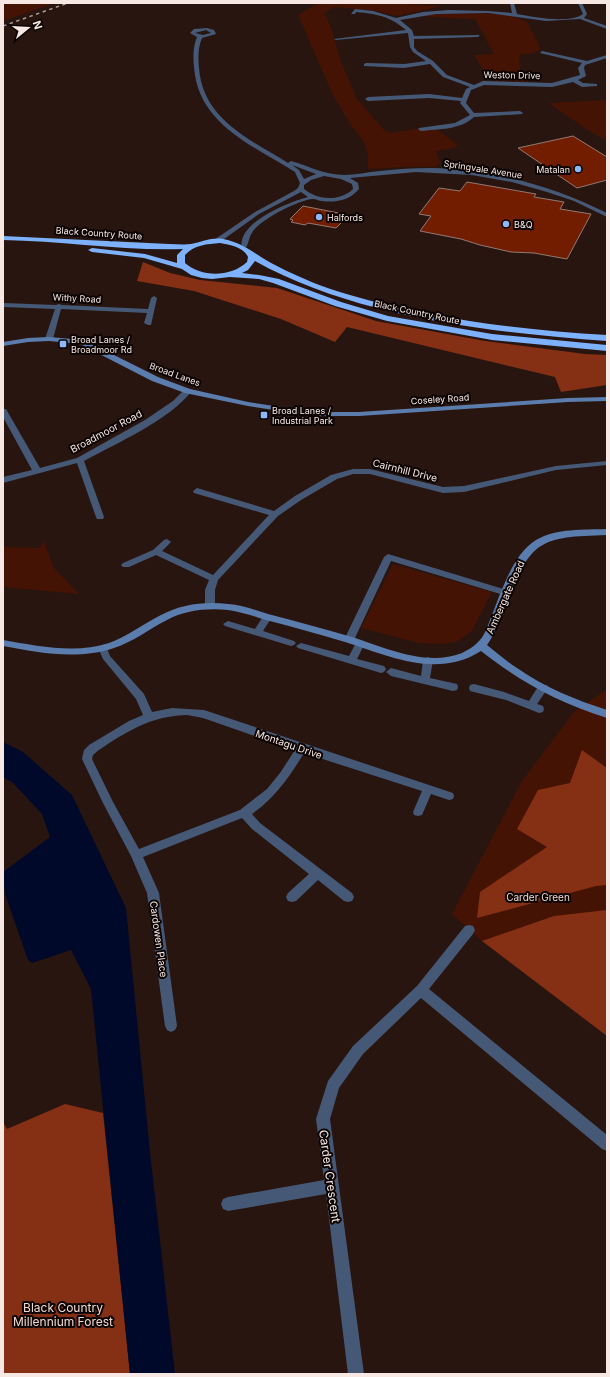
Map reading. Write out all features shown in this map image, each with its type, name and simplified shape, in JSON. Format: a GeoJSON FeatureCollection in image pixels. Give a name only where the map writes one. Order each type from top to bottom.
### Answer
{"type":"FeatureCollection","features":[{"type":"Feature","properties":{"kind":"highway","name":"Black Country Route"},"geometry":{"type":"LineString","coordinates":[[3,238],[71,240],[160,248],[193,246],[216,241]]}},
{"type":"Feature","properties":{"kind":"highway"},"geometry":{"type":"LineString","coordinates":[[216,241],[232,243],[244,247]]}},
{"type":"Feature","properties":{"kind":"highway","name":"Black Country Route"},"geometry":{"type":"LineString","coordinates":[[3,246],[64,247],[145,256],[183,267],[202,275],[213,276],[228,274],[259,277],[276,281],[338,304],[387,318],[492,337],[607,348]]}},
{"type":"Feature","properties":{"kind":"highway"},"geometry":{"type":"LineString","coordinates":[[183,267],[180,259],[181,255],[193,246]]}},
{"type":"Feature","properties":{"kind":"highway","name":"Black Country Route"},"geometry":{"type":"LineString","coordinates":[[244,247],[251,255],[275,269],[304,282],[348,297],[402,311],[496,328],[607,338]]}},
{"type":"Feature","properties":{"kind":"highway"},"geometry":{"type":"LineString","coordinates":[[228,274],[240,270],[248,265],[251,255]]}},
{"type":"Feature","properties":{"kind":"street"},"geometry":{"type":"LineString","coordinates":[[448,3],[449,10]]}},
{"type":"Feature","properties":{"kind":"street"},"geometry":{"type":"LineString","coordinates":[[512,3],[516,15]]}},
{"type":"Feature","properties":{"kind":"street"},"geometry":{"type":"LineString","coordinates":[[580,3],[585,14],[580,18]]}},
{"type":"Feature","properties":{"kind":"street"},"geometry":{"type":"LineString","coordinates":[[353,13],[355,10],[368,11],[396,19],[410,31],[412,47],[415,52],[431,62],[445,76],[473,86]]}},
{"type":"Feature","properties":{"kind":"street"},"geometry":{"type":"LineString","coordinates":[[396,19],[417,14],[449,10],[516,15],[537,19],[580,18],[607,28]]}},
{"type":"Feature","properties":{"kind":"street"},"geometry":{"type":"LineString","coordinates":[[589,27],[598,25]]}},
{"type":"Feature","properties":{"kind":"street"},"geometry":{"type":"LineString","coordinates":[[336,39],[410,31]]}},
{"type":"Feature","properties":{"kind":"street"},"geometry":{"type":"LineString","coordinates":[[412,38],[478,36]]}},
{"type":"Feature","properties":{"kind":"street"},"geometry":{"type":"LineString","coordinates":[[200,37],[196,73],[201,95],[217,116],[229,128],[297,171],[307,195],[315,197]]}},
{"type":"Feature","properties":{"kind":"street"},"geometry":{"type":"LineString","coordinates":[[349,38],[353,43]]}},
{"type":"Feature","properties":{"kind":"street"},"geometry":{"type":"LineString","coordinates":[[541,51],[586,62]]}},
{"type":"Feature","properties":{"kind":"street"},"geometry":{"type":"LineString","coordinates":[[596,85],[580,87],[574,80],[583,76],[581,68],[583,64],[607,56]]}},
{"type":"Feature","properties":{"kind":"street"},"geometry":{"type":"LineString","coordinates":[[366,65],[404,66],[431,62]]}},
{"type":"Feature","properties":{"kind":"street","name":"Weston Drive"},"geometry":{"type":"LineString","coordinates":[[463,100],[469,89],[483,83],[497,82],[552,85],[574,80]]}},
{"type":"Feature","properties":{"kind":"street"},"geometry":{"type":"LineString","coordinates":[[368,99],[429,96],[463,100],[463,103],[473,115]]}},
{"type":"Feature","properties":{"kind":"street"},"geometry":{"type":"LineString","coordinates":[[380,98],[384,104]]}},
{"type":"Feature","properties":{"kind":"street"},"geometry":{"type":"LineString","coordinates":[[473,115],[520,113]]}},
{"type":"Feature","properties":{"kind":"street"},"geometry":{"type":"LineString","coordinates":[[421,130],[462,123],[470,120],[473,115]]}},
{"type":"Feature","properties":{"kind":"street"},"geometry":{"type":"LineString","coordinates":[[440,126],[447,131]]}},
{"type":"Feature","properties":{"kind":"street"},"geometry":{"type":"LineString","coordinates":[[274,156],[307,170],[324,174]]}},
{"type":"Feature","properties":{"kind":"street","name":"Springvale Avenue"},"geometry":{"type":"LineString","coordinates":[[324,174],[344,176],[418,170],[491,177],[534,186],[566,196],[607,215]]}},
{"type":"Feature","properties":{"kind":"street"},"geometry":{"type":"LineString","coordinates":[[216,241],[233,232],[256,214],[293,195],[311,177],[324,174]]}},
{"type":"Feature","properties":{"kind":"street","name":"Springvale Avenue"},"geometry":{"type":"LineString","coordinates":[[315,197],[327,199],[343,197],[353,193],[356,189],[356,185],[374,174]]}},
{"type":"Feature","properties":{"kind":"street"},"geometry":{"type":"LineString","coordinates":[[344,176],[356,185]]}},
{"type":"Feature","properties":{"kind":"street"},"geometry":{"type":"LineString","coordinates":[[244,247],[244,241],[248,234],[263,220],[288,206],[315,197]]}},
{"type":"Feature","properties":{"kind":"street"},"geometry":{"type":"LineString","coordinates":[[148,323],[154,298]]}},
{"type":"Feature","properties":{"kind":"street","name":"Withy Road"},"geometry":{"type":"LineString","coordinates":[[3,305],[59,306],[151,311]]}},
{"type":"Feature","properties":{"kind":"street"},"geometry":{"type":"LineString","coordinates":[[49,339],[59,306]]}},
{"type":"Feature","properties":{"kind":"street","name":"Broad Lanes"},"geometry":{"type":"LineString","coordinates":[[3,344],[49,339],[81,342],[92,346],[155,379],[188,391],[275,409]]}},
{"type":"Feature","properties":{"kind":"street","name":"Broadmoor Road"},"geometry":{"type":"LineString","coordinates":[[3,480],[80,460],[148,422],[176,403],[188,391]]}},
{"type":"Feature","properties":{"kind":"street","name":"Coseley Road"},"geometry":{"type":"LineString","coordinates":[[275,409],[314,414],[359,414],[568,400],[607,399]]}},
{"type":"Feature","properties":{"kind":"street"},"geometry":{"type":"LineString","coordinates":[[3,412],[15,430],[37,471]]}},
{"type":"Feature","properties":{"kind":"street"},"geometry":{"type":"LineString","coordinates":[[80,460],[100,517]]}},
{"type":"Feature","properties":{"kind":"street","name":"Cairnhill Drive"},"geometry":{"type":"LineString","coordinates":[[214,579],[275,514],[298,498],[334,477],[353,472],[370,471],[444,490],[464,489],[556,468],[607,463]]}},
{"type":"Feature","properties":{"kind":"street"},"geometry":{"type":"LineString","coordinates":[[197,491],[275,514]]}},
{"type":"Feature","properties":{"kind":"street","name":"Ambergate Road"},"geometry":{"type":"LineString","coordinates":[[481,646],[489,634],[517,566],[527,551],[538,542],[558,535],[607,532]]}},
{"type":"Feature","properties":{"kind":"street"},"geometry":{"type":"LineString","coordinates":[[126,565],[156,552],[166,542]]}},
{"type":"Feature","properties":{"kind":"street"},"geometry":{"type":"LineString","coordinates":[[156,552],[214,579],[210,590],[210,606]]}},
{"type":"Feature","properties":{"kind":"street"},"geometry":{"type":"LineString","coordinates":[[350,640],[388,557],[507,593]]}},
{"type":"Feature","properties":{"kind":"street"},"geometry":{"type":"LineString","coordinates":[[3,643],[40,650],[69,652],[103,648],[131,638],[166,616],[186,609],[210,606],[234,608],[413,659],[449,660],[465,655],[481,646],[517,673],[543,688],[607,714]]}},
{"type":"Feature","properties":{"kind":"street"},"geometry":{"type":"LineString","coordinates":[[257,633],[267,617]]}},
{"type":"Feature","properties":{"kind":"street"},"geometry":{"type":"LineString","coordinates":[[228,624],[291,643]]}},
{"type":"Feature","properties":{"kind":"street"},"geometry":{"type":"LineString","coordinates":[[351,661],[360,643]]}},
{"type":"Feature","properties":{"kind":"street"},"geometry":{"type":"LineString","coordinates":[[301,646],[386,671],[453,687]]}},
{"type":"Feature","properties":{"kind":"street"},"geometry":{"type":"LineString","coordinates":[[103,648],[108,661],[140,697],[149,716]]}},
{"type":"Feature","properties":{"kind":"street"},"geometry":{"type":"LineString","coordinates":[[425,680],[428,660]]}},
{"type":"Feature","properties":{"kind":"street"},"geometry":{"type":"LineString","coordinates":[[474,688],[487,693],[499,694],[535,707],[543,688]]}},
{"type":"Feature","properties":{"kind":"street","name":"Montagu Drive"},"geometry":{"type":"LineString","coordinates":[[116,734],[135,722],[149,716],[178,711],[204,714],[449,796]]}},
{"type":"Feature","properties":{"kind":"street","name":"Cardowen Place"},"geometry":{"type":"LineString","coordinates":[[116,734],[93,748],[88,753],[87,759],[111,810],[136,855],[153,897],[171,1026]]}},
{"type":"Feature","properties":{"kind":"street"},"geometry":{"type":"LineString","coordinates":[[136,855],[244,813],[255,806],[273,792],[302,748]]}},
{"type":"Feature","properties":{"kind":"street"},"geometry":{"type":"LineString","coordinates":[[418,812],[428,789]]}},
{"type":"Feature","properties":{"kind":"street"},"geometry":{"type":"LineString","coordinates":[[244,813],[256,826],[348,897]]}},
{"type":"Feature","properties":{"kind":"street"},"geometry":{"type":"LineString","coordinates":[[292,897],[317,874]]}},
{"type":"Feature","properties":{"kind":"street","name":"Carder Crescent"},"geometry":{"type":"LineString","coordinates":[[356,1374],[323,1119],[333,1086],[358,1050],[421,990],[469,930]]}},
{"type":"Feature","properties":{"kind":"street"},"geometry":{"type":"LineString","coordinates":[[421,990],[607,1144]]}},
{"type":"Feature","properties":{"kind":"street"},"geometry":{"type":"LineString","coordinates":[[228,1204],[332,1186]]}},
{"type":"Feature","properties":{"kind":"green space"},"geometry":{"type":"Polygon","coordinates":[[[3,3],[55,3],[3,21],[3,3]]]}},
{"type":"Feature","properties":{"kind":"green space"},"geometry":{"type":"Polygon","coordinates":[[[319,3],[389,3],[442,6],[397,16],[377,11],[334,7],[324,13],[331,27],[341,62],[357,99],[383,129],[391,133],[415,128],[423,130],[436,129],[458,145],[454,148],[436,151],[440,162],[436,167],[368,169],[368,156],[364,142],[351,125],[333,95],[298,15],[319,3]]]}},
{"type":"Feature","properties":{"kind":"green space"},"geometry":{"type":"Polygon","coordinates":[[[445,11],[510,15],[527,22],[540,47],[540,50],[530,54],[519,55],[520,69],[529,82],[490,80],[474,55],[494,54],[475,19],[421,16],[445,11]]]}},
{"type":"Feature","properties":{"kind":"green space"},"geometry":{"type":"Polygon","coordinates":[[[607,100],[607,141],[586,129],[549,103],[607,100]]]}},
{"type":"Feature","properties":{"kind":"green space"},"geometry":{"type":"Polygon","coordinates":[[[143,262],[170,273],[200,280],[277,288],[376,321],[485,341],[585,354],[607,355],[607,385],[561,392],[555,377],[347,327],[335,342],[281,319],[194,291],[137,281],[143,262]]]}},
{"type":"Feature","properties":{"kind":"green space"},"geometry":{"type":"Polygon","coordinates":[[[44,541],[53,567],[79,594],[3,587],[3,547],[39,548],[44,541]]]}},
{"type":"Feature","properties":{"kind":"green space"},"geometry":{"type":"Polygon","coordinates":[[[393,564],[492,592],[472,631],[456,642],[443,644],[419,643],[361,628],[393,564]]]}},
{"type":"Feature","properties":{"kind":"green space","name":"Carder Green"},"geometry":{"type":"Polygon","coordinates":[[[607,689],[607,1036],[482,941],[452,914],[522,781],[574,712],[607,689]]]}},
{"type":"Feature","properties":{"kind":"green space"},"geometry":{"type":"Polygon","coordinates":[[[582,750],[607,768],[607,885],[596,886],[477,918],[480,892],[547,847],[517,829],[538,790],[570,783],[582,750]]]}},
{"type":"Feature","properties":{"kind":"green space"},"geometry":{"type":"Polygon","coordinates":[[[607,910],[607,1036],[482,941],[554,916],[607,910]]]}},
{"type":"Feature","properties":{"kind":"green space","name":"Black Country Millennium Forest"},"geometry":{"type":"Polygon","coordinates":[[[65,1104],[103,1113],[130,1374],[3,1374],[3,1122],[7,1129],[65,1104]]]}},
{"type":"Feature","properties":{"kind":"water"},"geometry":{"type":"Polygon","coordinates":[[[3,742],[23,752],[72,795],[126,908],[150,1152],[175,1374],[130,1374],[91,989],[71,950],[32,963],[28,960],[5,894],[3,872],[50,837],[42,814],[13,783],[3,777],[3,742]]]}},
{"type":"Feature","properties":{"kind":"building","name":"Matalan"},"geometry":{"type":"Polygon","coordinates":[[[573,136],[607,157],[607,180],[577,188],[518,148],[573,136]]]}},
{"type":"Feature","properties":{"kind":"building","name":"B&Q"},"geometry":{"type":"Polygon","coordinates":[[[467,182],[536,194],[534,197],[564,202],[560,209],[591,214],[567,259],[534,253],[511,252],[461,239],[420,231],[431,216],[419,214],[439,188],[460,191],[467,182]]]}},
{"type":"Feature","properties":{"kind":"building","name":"Halfords"},"geometry":{"type":"Polygon","coordinates":[[[303,206],[349,215],[336,228],[308,223],[305,225],[291,222],[293,220],[290,219],[303,206]]]}},
{"type":"Feature","properties":{"kind":"railway"},"geometry":{"type":"LineString","coordinates":[[3,26],[68,3]]}},
{"type":"Feature","properties":{"kind":"place","name":"Matalan"},"geometry":{"type":"Point","coordinates":[578,169]}},
{"type":"Feature","properties":{"kind":"place","name":"Halfords"},"geometry":{"type":"Point","coordinates":[319,217]}},
{"type":"Feature","properties":{"kind":"place","name":"B&Q"},"geometry":{"type":"Point","coordinates":[506,224]}},
{"type":"Feature","properties":{"kind":"place","name":"Broad Lanes / Broadmoor Rd"},"geometry":{"type":"Point","coordinates":[63,344]}},
{"type":"Feature","properties":{"kind":"place","name":"Broad Lanes / Industrial Park"},"geometry":{"type":"Point","coordinates":[264,415]}}]}
